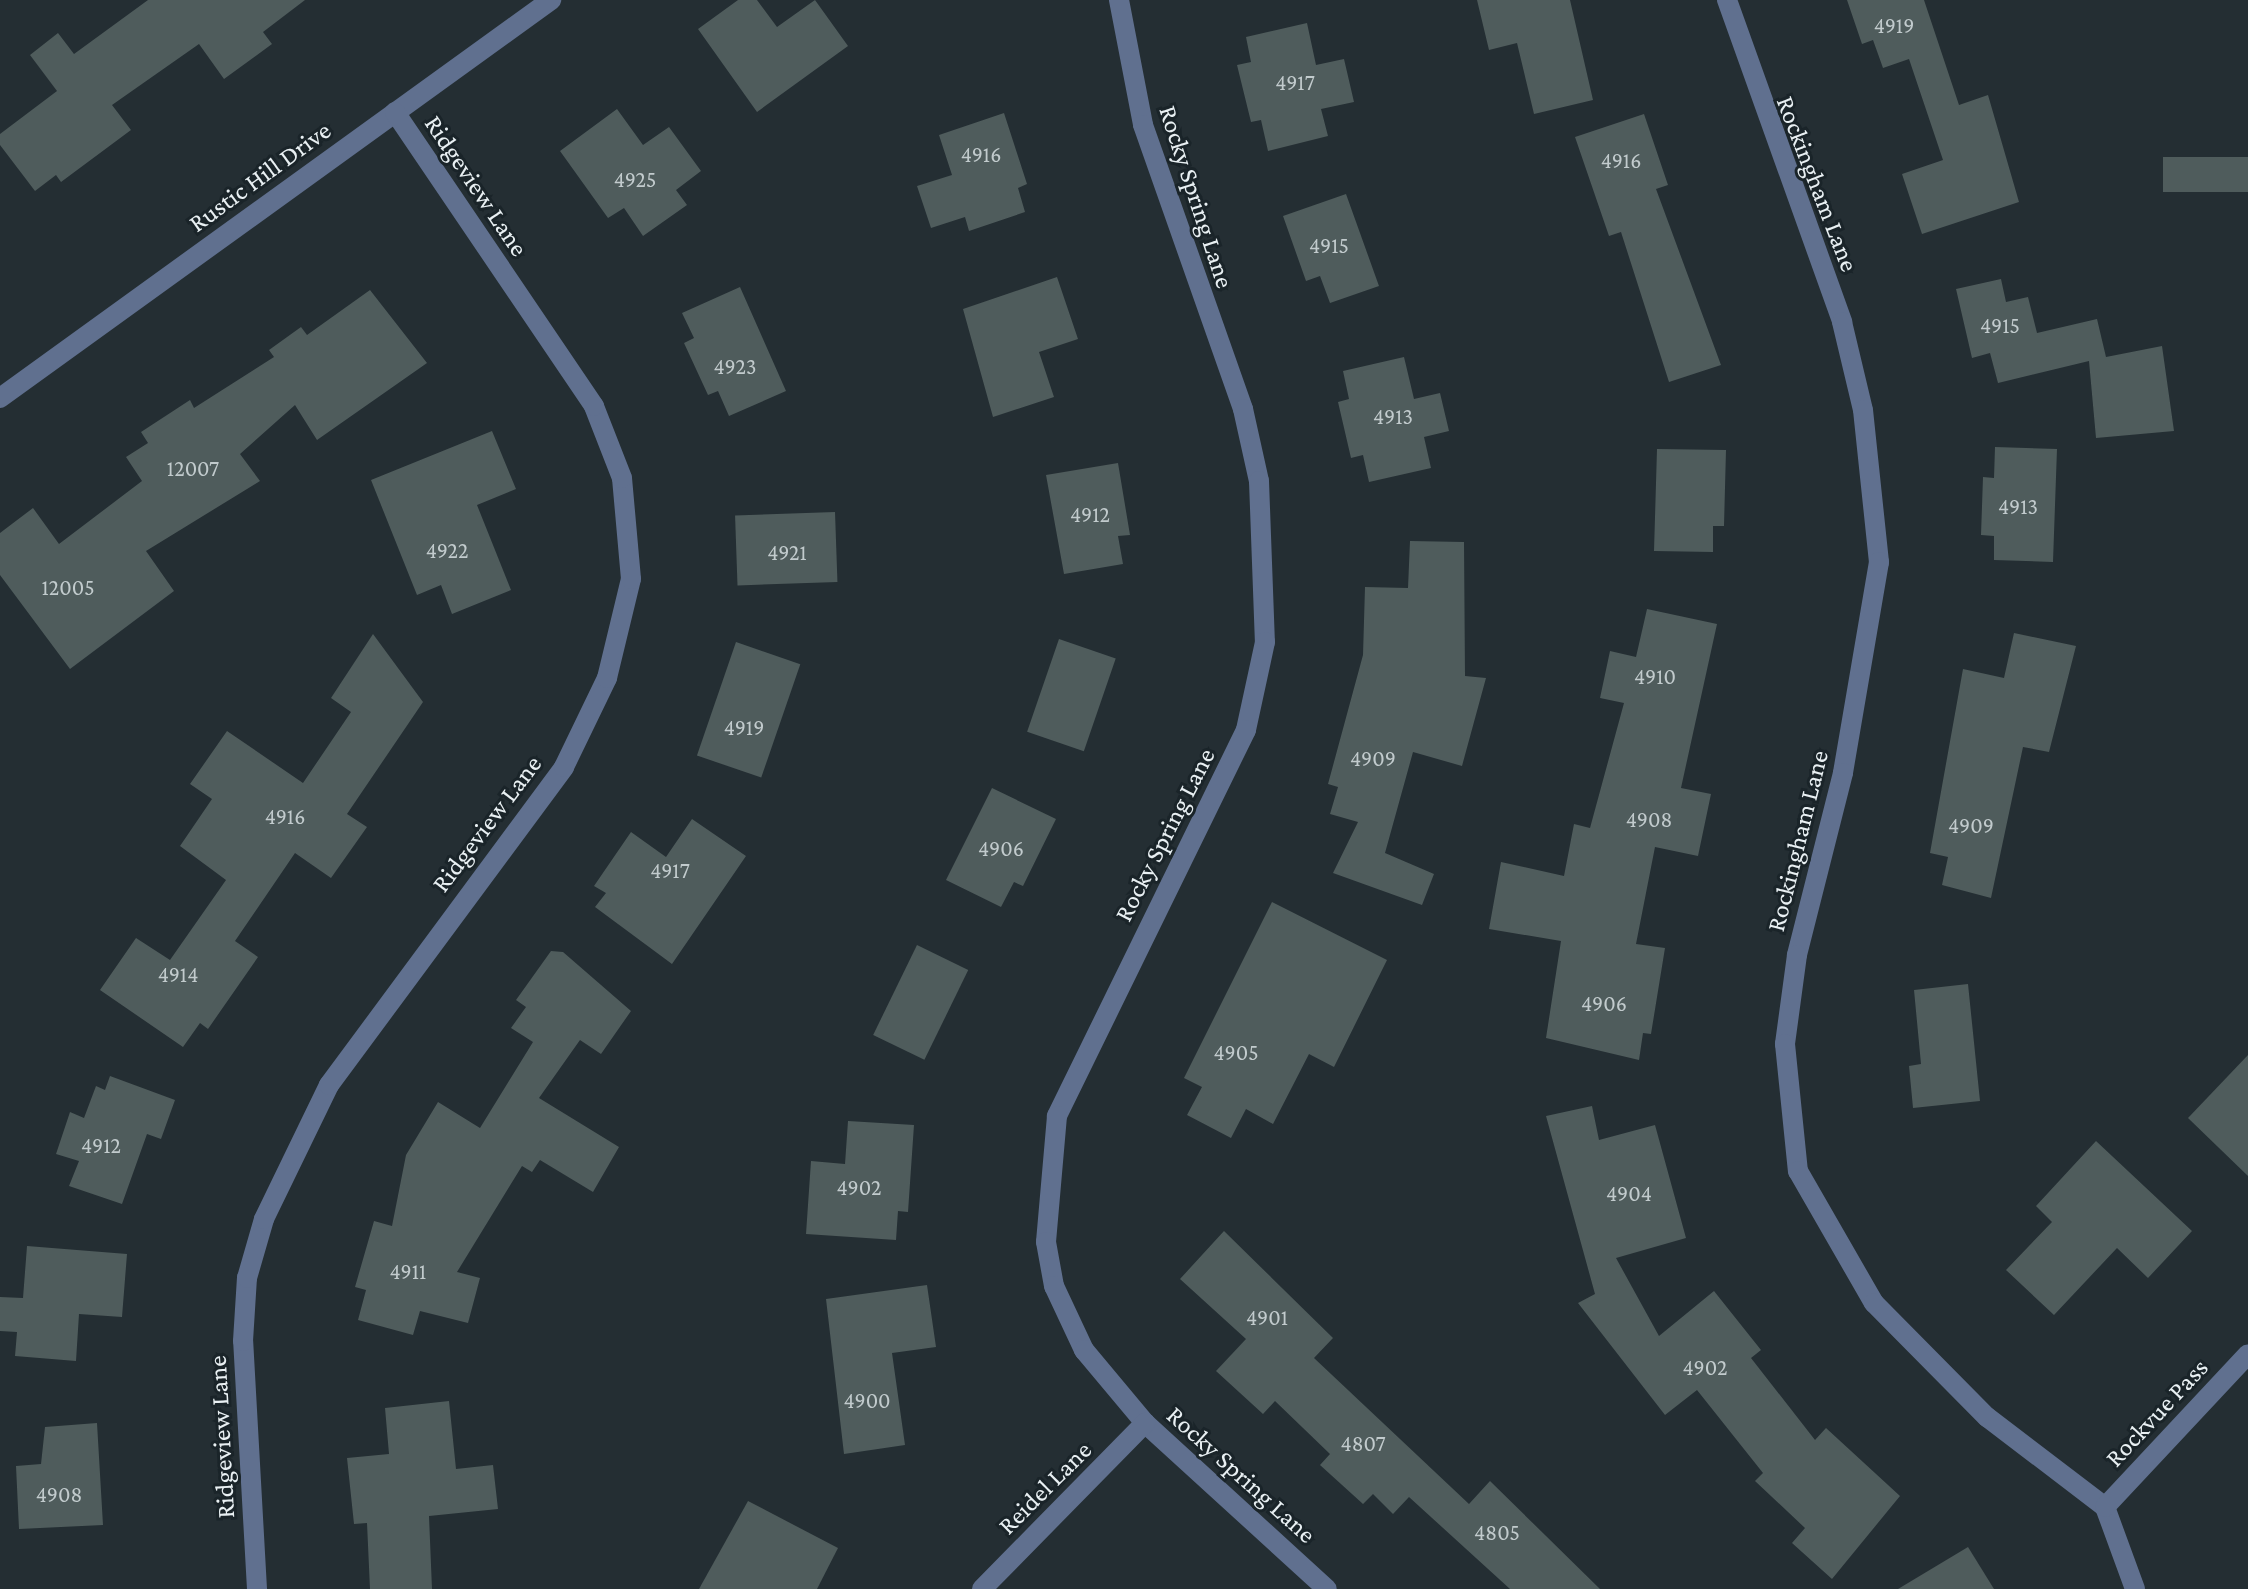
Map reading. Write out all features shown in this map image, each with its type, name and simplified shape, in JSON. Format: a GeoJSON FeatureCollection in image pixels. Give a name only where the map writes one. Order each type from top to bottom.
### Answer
{"type":"FeatureCollection","features":[{"type":"Feature","properties":{"kind":"street","name":"Rustic Hill Drive"},"geometry":{"type":"LineString","coordinates":[[0,398],[551,0]]}},
{"type":"Feature","properties":{"kind":"street","name":"Rocky Spring Lane"},"geometry":{"type":"LineString","coordinates":[[1119,0],[1143,125],[1243,409],[1259,481],[1265,642],[1246,730],[1088,1046],[1049,1151],[1044,1206],[1054,1286],[1084,1350],[1145,1423],[1327,1589]]}},
{"type":"Feature","properties":{"kind":"street","name":"Rockingham Lane"},"geometry":{"type":"LineString","coordinates":[[1727,0],[1842,322],[1863,410],[1879,562],[1843,773],[1793,985],[1786,1101],[1798,1171],[1874,1303],[1987,1417],[2105,1507]]}},
{"type":"Feature","properties":{"kind":"street","name":"Ridgeview Lane"},"geometry":{"type":"LineString","coordinates":[[257,1589],[243,1341],[247,1278],[264,1219],[329,1085],[564,767],[607,678],[631,579],[622,478],[594,406],[395,112]]}},
{"type":"Feature","properties":{"kind":"street","name":"Rockvue Pass"},"geometry":{"type":"LineString","coordinates":[[2105,1507],[2248,1354]]}},
{"type":"Feature","properties":{"kind":"street","name":"Reidel Lane"},"geometry":{"type":"LineString","coordinates":[[982,1589],[1145,1423]]}},
{"type":"Feature","properties":{"kind":"street"},"geometry":{"type":"LineString","coordinates":[[2105,1507],[2135,1589]]}},
{"type":"Feature","properties":{"kind":"building"},"geometry":{"type":"Polygon","coordinates":[[[148,0],[305,0],[263,32],[272,44],[224,79],[199,44],[112,105],[131,130],[61,182],[56,175],[35,191],[0,145],[0,134],[57,91],[30,55],[58,33],[74,54],[148,0]]]}},
{"type":"Feature","properties":{"kind":"building"},"geometry":{"type":"Polygon","coordinates":[[[738,0],[757,0],[777,27],[815,0],[848,46],[757,112],[698,29],[738,0]]]}},
{"type":"Feature","properties":{"kind":"building"},"geometry":{"type":"Polygon","coordinates":[[[1477,0],[1570,0],[1593,100],[1534,114],[1517,43],[1489,50],[1477,0]]]}},
{"type":"Feature","properties":{"kind":"building"},"geometry":{"type":"Polygon","coordinates":[[[1847,0],[1924,0],[1959,105],[1988,95],[2019,202],[1922,234],[1902,174],[1943,160],[1909,59],[1883,68],[1873,40],[1862,44],[1847,0]]]}},
{"type":"Feature","properties":{"kind":"building"},"geometry":{"type":"Polygon","coordinates":[[[1307,23],[1316,65],[1344,59],[1354,102],[1321,109],[1328,136],[1268,151],[1261,120],[1251,122],[1237,65],[1251,62],[1246,37],[1307,23]]]}},
{"type":"Feature","properties":{"kind":"building"},"geometry":{"type":"Polygon","coordinates":[[[617,109],[643,145],[669,127],[701,171],[676,190],[687,205],[643,236],[624,208],[608,218],[560,151],[617,109]]]}},
{"type":"Feature","properties":{"kind":"building"},"geometry":{"type":"Polygon","coordinates":[[[1004,113],[1027,184],[1018,188],[1025,212],[969,231],[965,217],[931,228],[917,186],[952,175],[939,135],[1004,113]]]}},
{"type":"Feature","properties":{"kind":"building"},"geometry":{"type":"Polygon","coordinates":[[[1644,114],[1668,185],[1656,189],[1721,365],[1669,382],[1621,232],[1609,236],[1575,137],[1644,114]]]}},
{"type":"Feature","properties":{"kind":"building"},"geometry":{"type":"Polygon","coordinates":[[[2163,157],[2248,157],[2248,192],[2163,192],[2163,157]]]}},
{"type":"Feature","properties":{"kind":"building"},"geometry":{"type":"Polygon","coordinates":[[[1346,194],[1379,286],[1330,303],[1320,276],[1306,281],[1283,216],[1346,194]]]}},
{"type":"Feature","properties":{"kind":"building"},"geometry":{"type":"Polygon","coordinates":[[[1057,277],[1078,339],[1039,352],[1054,397],[993,417],[963,309],[1057,277]]]}},
{"type":"Feature","properties":{"kind":"building"},"geometry":{"type":"Polygon","coordinates":[[[2001,279],[2006,302],[2028,297],[2037,333],[2097,319],[2106,357],[2162,346],[2174,431],[2096,438],[2089,361],[1998,383],[1990,353],[1972,358],[1956,289],[2001,279]]]}},
{"type":"Feature","properties":{"kind":"building"},"geometry":{"type":"Polygon","coordinates":[[[740,287],[786,391],[729,416],[718,391],[708,395],[684,343],[694,338],[682,313],[740,287]]]}},
{"type":"Feature","properties":{"kind":"building"},"geometry":{"type":"Polygon","coordinates":[[[370,290],[427,363],[317,440],[295,405],[240,454],[260,481],[146,551],[174,591],[70,669],[0,575],[0,533],[33,508],[59,544],[142,481],[126,457],[148,443],[141,432],[190,400],[194,408],[274,357],[269,350],[301,327],[307,335],[370,290]]]}},
{"type":"Feature","properties":{"kind":"building"},"geometry":{"type":"Polygon","coordinates":[[[1404,357],[1414,399],[1440,393],[1449,431],[1424,437],[1431,468],[1369,482],[1363,455],[1351,458],[1338,402],[1349,399],[1343,371],[1404,357]]]}},
{"type":"Feature","properties":{"kind":"building"},"geometry":{"type":"Polygon","coordinates":[[[492,431],[516,489],[477,505],[511,590],[452,614],[441,585],[417,595],[371,480],[492,431]]]}},
{"type":"Feature","properties":{"kind":"building"},"geometry":{"type":"Polygon","coordinates":[[[1995,447],[2057,449],[2053,562],[1994,560],[1994,536],[1981,535],[1983,477],[1994,478],[1995,447]]]}},
{"type":"Feature","properties":{"kind":"building"},"geometry":{"type":"Polygon","coordinates":[[[1657,449],[1726,450],[1724,526],[1713,526],[1713,552],[1654,551],[1657,449]]]}},
{"type":"Feature","properties":{"kind":"building"},"geometry":{"type":"Polygon","coordinates":[[[1118,463],[1130,535],[1118,536],[1123,564],[1064,574],[1046,475],[1118,463]]]}},
{"type":"Feature","properties":{"kind":"building"},"geometry":{"type":"Polygon","coordinates":[[[835,512],[837,582],[738,585],[735,515],[835,512]]]}},
{"type":"Feature","properties":{"kind":"building"},"geometry":{"type":"Polygon","coordinates":[[[1410,541],[1464,542],[1465,676],[1486,678],[1462,766],[1413,752],[1385,853],[1434,874],[1422,905],[1333,873],[1358,822],[1330,814],[1338,787],[1328,784],[1363,655],[1365,587],[1408,588],[1410,541]]]}},
{"type":"Feature","properties":{"kind":"building"},"geometry":{"type":"Polygon","coordinates":[[[1647,609],[1717,624],[1681,788],[1711,794],[1698,856],[1655,847],[1636,944],[1665,948],[1651,1034],[1643,1033],[1639,1060],[1546,1038],[1561,941],[1489,929],[1501,862],[1564,876],[1574,824],[1590,828],[1624,703],[1600,698],[1610,651],[1636,657],[1647,609]]]}},
{"type":"Feature","properties":{"kind":"building"},"geometry":{"type":"Polygon","coordinates":[[[2014,633],[2076,646],[2049,752],[2023,747],[1991,898],[1942,885],[1948,857],[1930,853],[1963,669],[2004,678],[2014,633]]]}},
{"type":"Feature","properties":{"kind":"building"},"geometry":{"type":"Polygon","coordinates":[[[373,634],[423,702],[347,814],[367,827],[331,878],[295,853],[235,941],[258,957],[208,1029],[200,1023],[183,1047],[100,990],[136,938],[170,960],[226,880],[180,846],[212,799],[190,784],[227,731],[303,783],[351,712],[331,698],[373,634]]]}},
{"type":"Feature","properties":{"kind":"building"},"geometry":{"type":"Polygon","coordinates":[[[1059,639],[1116,659],[1084,751],[1027,732],[1059,639]]]}},
{"type":"Feature","properties":{"kind":"building"},"geometry":{"type":"Polygon","coordinates":[[[736,642],[800,664],[761,778],[697,755],[736,642]]]}},
{"type":"Feature","properties":{"kind":"building"},"geometry":{"type":"Polygon","coordinates":[[[992,788],[1056,819],[1023,886],[1014,882],[1001,907],[946,880],[992,788]]]}},
{"type":"Feature","properties":{"kind":"building"},"geometry":{"type":"Polygon","coordinates":[[[692,819],[746,856],[672,964],[595,907],[606,893],[594,886],[631,832],[666,857],[692,819]]]}},
{"type":"Feature","properties":{"kind":"building"},"geometry":{"type":"Polygon","coordinates":[[[1272,902],[1387,960],[1334,1067],[1309,1054],[1273,1124],[1246,1109],[1231,1138],[1187,1115],[1202,1087],[1184,1078],[1272,902]]]}},
{"type":"Feature","properties":{"kind":"building"},"geometry":{"type":"Polygon","coordinates":[[[917,945],[968,970],[924,1060],[873,1035],[917,945]]]}},
{"type":"Feature","properties":{"kind":"building"},"geometry":{"type":"Polygon","coordinates":[[[551,951],[563,952],[631,1011],[601,1054],[580,1040],[539,1098],[619,1147],[593,1192],[540,1160],[532,1172],[522,1166],[457,1272],[480,1278],[468,1323],[420,1311],[413,1335],[358,1320],[366,1290],[355,1287],[374,1221],[392,1226],[406,1155],[438,1102],[480,1128],[533,1042],[511,1028],[526,1007],[516,1000],[551,951]]]}},
{"type":"Feature","properties":{"kind":"building"},"geometry":{"type":"Polygon","coordinates":[[[1968,984],[1980,1101],[1913,1108],[1909,1066],[1921,1064],[1914,990],[1968,984]]]}},
{"type":"Feature","properties":{"kind":"building"},"geometry":{"type":"Polygon","coordinates":[[[2248,1055],[2248,1176],[2188,1118],[2248,1055]]]}},
{"type":"Feature","properties":{"kind":"building"},"geometry":{"type":"Polygon","coordinates":[[[110,1076],[175,1100],[161,1139],[147,1134],[122,1204],[69,1186],[79,1161],[56,1154],[70,1112],[84,1118],[96,1086],[105,1090],[110,1076]]]}},
{"type":"Feature","properties":{"kind":"building"},"geometry":{"type":"Polygon","coordinates":[[[1592,1106],[1599,1140],[1655,1125],[1686,1238],[1616,1258],[1659,1336],[1714,1291],[1761,1350],[1751,1358],[1815,1440],[1826,1428],[1900,1496],[1832,1579],[1792,1543],[1805,1528],[1755,1481],[1763,1473],[1697,1390],[1665,1415],[1578,1303],[1595,1294],[1546,1116],[1592,1106]]]}},
{"type":"Feature","properties":{"kind":"building"},"geometry":{"type":"Polygon","coordinates":[[[848,1121],[914,1125],[908,1212],[898,1211],[896,1240],[806,1234],[811,1161],[845,1164],[848,1121]]]}},
{"type":"Feature","properties":{"kind":"building"},"geometry":{"type":"Polygon","coordinates":[[[2096,1141],[2192,1231],[2148,1278],[2117,1248],[2054,1315],[2006,1270],[2052,1222],[2036,1206],[2096,1141]]]}},
{"type":"Feature","properties":{"kind":"building"},"geometry":{"type":"Polygon","coordinates":[[[1224,1231],[1333,1338],[1314,1358],[1469,1504],[1490,1481],[1600,1589],[1510,1589],[1409,1497],[1393,1514],[1373,1494],[1363,1504],[1320,1465],[1330,1454],[1275,1401],[1263,1414],[1216,1371],[1246,1339],[1180,1279],[1224,1231]]]}},
{"type":"Feature","properties":{"kind":"building"},"geometry":{"type":"Polygon","coordinates":[[[27,1246],[127,1254],[122,1317],[79,1314],[76,1361],[15,1356],[17,1332],[0,1331],[0,1297],[23,1298],[27,1246]]]}},
{"type":"Feature","properties":{"kind":"building"},"geometry":{"type":"Polygon","coordinates":[[[927,1285],[936,1347],[892,1353],[905,1445],[844,1454],[826,1299],[927,1285]]]}},
{"type":"Feature","properties":{"kind":"building"},"geometry":{"type":"Polygon","coordinates":[[[449,1401],[456,1469],[493,1465],[498,1509],[429,1516],[432,1589],[370,1589],[367,1523],[354,1524],[347,1458],[389,1454],[385,1408],[449,1401]]]}},
{"type":"Feature","properties":{"kind":"building"},"geometry":{"type":"Polygon","coordinates":[[[97,1423],[103,1525],[19,1529],[16,1466],[41,1464],[45,1427],[97,1423]]]}},
{"type":"Feature","properties":{"kind":"building"},"geometry":{"type":"Polygon","coordinates":[[[748,1501],[838,1548],[817,1589],[699,1589],[748,1501]]]}},
{"type":"Feature","properties":{"kind":"building"},"geometry":{"type":"Polygon","coordinates":[[[1968,1547],[1994,1589],[1898,1589],[1968,1547]]]}}]}
